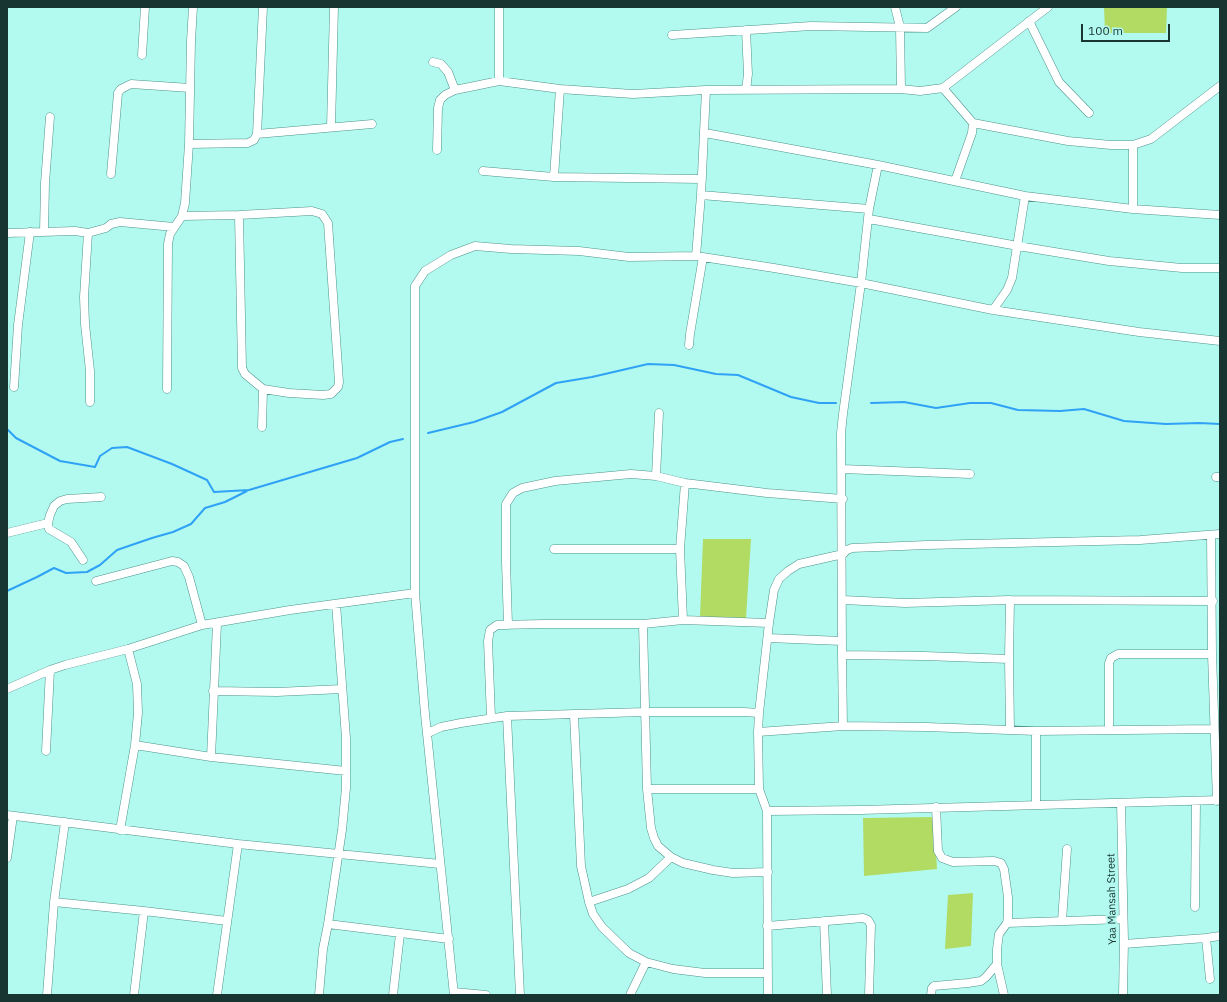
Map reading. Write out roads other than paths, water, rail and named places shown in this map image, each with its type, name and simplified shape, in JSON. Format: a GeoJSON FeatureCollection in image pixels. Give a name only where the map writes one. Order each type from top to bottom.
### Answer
{"type":"FeatureCollection","features":[{"type":"Feature","properties":{"kind":"street"},"geometry":{"type":"LineString","coordinates":[[142,55],[145,7]]}},
{"type":"Feature","properties":{"kind":"street"},"geometry":{"type":"LineString","coordinates":[[167,389],[168,244],[170,234],[182,216],[185,204],[189,144],[193,7]]}},
{"type":"Feature","properties":{"kind":"street"},"geometry":{"type":"LineString","coordinates":[[189,144],[248,143],[254,140],[257,134],[264,7]]}},
{"type":"Feature","properties":{"kind":"street"},"geometry":{"type":"LineString","coordinates":[[332,127],[334,7]]}},
{"type":"Feature","properties":{"kind":"street"},"geometry":{"type":"LineString","coordinates":[[499,7],[499,81]]}},
{"type":"Feature","properties":{"kind":"street"},"geometry":{"type":"LineString","coordinates":[[895,7],[900,27],[901,88]]}},
{"type":"Feature","properties":{"kind":"street"},"geometry":{"type":"LineString","coordinates":[[672,35],[811,26],[927,28],[956,7]]}},
{"type":"Feature","properties":{"kind":"street"},"geometry":{"type":"LineString","coordinates":[[438,150],[438,108],[440,100],[455,90],[499,81],[560,89],[633,94],[706,90],[901,88],[920,91],[943,88],[1048,7]]}},
{"type":"Feature","properties":{"kind":"street"},"geometry":{"type":"LineString","coordinates":[[1029,22],[1060,82],[1089,113]]}},
{"type":"Feature","properties":{"kind":"street"},"geometry":{"type":"LineString","coordinates":[[746,30],[748,74],[746,90]]}},
{"type":"Feature","properties":{"kind":"street"},"geometry":{"type":"LineString","coordinates":[[433,62],[440,64],[448,72],[455,90]]}},
{"type":"Feature","properties":{"kind":"street"},"geometry":{"type":"LineString","coordinates":[[111,174],[118,93],[121,89],[131,84],[190,88]]}},
{"type":"Feature","properties":{"kind":"street"},"geometry":{"type":"LineString","coordinates":[[943,88],[973,123],[1068,141],[1111,145],[1134,145],[1151,139],[1220,86]]}},
{"type":"Feature","properties":{"kind":"street"},"geometry":{"type":"LineString","coordinates":[[554,177],[560,89]]}},
{"type":"Feature","properties":{"kind":"street"},"geometry":{"type":"LineString","coordinates":[[689,345],[699,257],[706,90]]}},
{"type":"Feature","properties":{"kind":"street"},"geometry":{"type":"LineString","coordinates":[[44,232],[45,182],[50,117]]}},
{"type":"Feature","properties":{"kind":"street"},"geometry":{"type":"LineString","coordinates":[[955,181],[972,133],[973,123]]}},
{"type":"Feature","properties":{"kind":"street"},"geometry":{"type":"LineString","coordinates":[[257,134],[372,124]]}},
{"type":"Feature","properties":{"kind":"street"},"geometry":{"type":"LineString","coordinates":[[705,133],[878,165],[1025,196],[1133,209],[1220,215]]}},
{"type":"Feature","properties":{"kind":"street"},"geometry":{"type":"LineString","coordinates":[[1133,209],[1134,145]]}},
{"type":"Feature","properties":{"kind":"street"},"geometry":{"type":"LineString","coordinates":[[843,726],[843,414],[861,283],[869,209],[878,165]]}},
{"type":"Feature","properties":{"kind":"street"},"geometry":{"type":"LineString","coordinates":[[483,172],[554,177],[702,179]]}},
{"type":"Feature","properties":{"kind":"street"},"geometry":{"type":"LineString","coordinates":[[701,195],[869,209]]}},
{"type":"Feature","properties":{"kind":"street"},"geometry":{"type":"LineString","coordinates":[[993,310],[1008,290],[1012,278],[1025,196]]}},
{"type":"Feature","properties":{"kind":"street"},"geometry":{"type":"LineString","coordinates":[[182,216],[312,211],[322,214],[328,223],[338,382],[338,387],[331,394],[289,393],[263,389],[245,374],[242,368],[239,215]]}},
{"type":"Feature","properties":{"kind":"street"},"geometry":{"type":"LineString","coordinates":[[869,219],[1109,261],[1182,268],[1220,268]]}},
{"type":"Feature","properties":{"kind":"street"},"geometry":{"type":"LineString","coordinates":[[7,233],[75,231],[88,233],[120,222],[174,227]]}},
{"type":"Feature","properties":{"kind":"street"},"geometry":{"type":"LineString","coordinates":[[14,387],[18,325],[30,232]]}},
{"type":"Feature","properties":{"kind":"street"},"geometry":{"type":"LineString","coordinates":[[88,233],[84,297],[90,371],[90,402]]}},
{"type":"Feature","properties":{"kind":"street"},"geometry":{"type":"LineString","coordinates":[[486,995],[454,994],[425,714],[415,593],[415,286],[425,271],[451,255],[475,246],[511,249],[579,251],[629,257],[699,257],[861,283],[993,310],[1139,332],[1220,341]]}},
{"type":"Feature","properties":{"kind":"street"},"geometry":{"type":"LineString","coordinates":[[262,427],[263,389]]}},
{"type":"Feature","properties":{"kind":"street"},"geometry":{"type":"LineString","coordinates":[[656,476],[660,413]]}},
{"type":"Feature","properties":{"kind":"street"},"geometry":{"type":"LineString","coordinates":[[842,469],[970,474]]}},
{"type":"Feature","properties":{"kind":"street"},"geometry":{"type":"LineString","coordinates":[[508,625],[506,504],[512,493],[522,488],[555,481],[631,474],[656,476],[685,483],[766,493],[842,499]]}},
{"type":"Feature","properties":{"kind":"street"},"geometry":{"type":"LineString","coordinates":[[683,620],[680,549],[685,483]]}},
{"type":"Feature","properties":{"kind":"street"},"geometry":{"type":"LineString","coordinates":[[83,560],[71,542],[48,529],[50,514],[54,506],[60,501],[67,499],[101,497]]}},
{"type":"Feature","properties":{"kind":"street"},"geometry":{"type":"LineString","coordinates":[[7,533],[48,523]]}},
{"type":"Feature","properties":{"kind":"street"},"geometry":{"type":"LineString","coordinates":[[768,995],[767,811],[759,789],[758,732],[769,623],[774,590],[779,579],[799,564],[842,554],[852,548],[1140,540],[1220,534]]}},
{"type":"Feature","properties":{"kind":"street"},"geometry":{"type":"LineString","coordinates":[[767,811],[1218,801],[1212,654],[1213,601],[1211,535]]}},
{"type":"Feature","properties":{"kind":"street"},"geometry":{"type":"LineString","coordinates":[[554,550],[680,549]]}},
{"type":"Feature","properties":{"kind":"street"},"geometry":{"type":"LineString","coordinates":[[96,581],[172,561],[178,562],[184,566],[189,577],[202,625]]}},
{"type":"Feature","properties":{"kind":"street"},"geometry":{"type":"LineString","coordinates":[[7,689],[65,664],[128,649],[202,625],[217,624],[290,610],[415,593]]}},
{"type":"Feature","properties":{"kind":"street"},"geometry":{"type":"LineString","coordinates":[[843,600],[906,603],[1010,600],[1213,601]]}},
{"type":"Feature","properties":{"kind":"street"},"geometry":{"type":"LineString","coordinates":[[1010,600],[1010,729]]}},
{"type":"Feature","properties":{"kind":"street"},"geometry":{"type":"LineString","coordinates":[[319,995],[323,949],[345,805],[346,738],[336,604]]}},
{"type":"Feature","properties":{"kind":"street"},"geometry":{"type":"LineString","coordinates":[[491,718],[488,641],[490,630],[497,625],[643,624],[683,620],[769,623]]}},
{"type":"Feature","properties":{"kind":"street"},"geometry":{"type":"LineString","coordinates":[[211,757],[217,624]]}},
{"type":"Feature","properties":{"kind":"street"},"geometry":{"type":"LineString","coordinates":[[643,624],[647,789],[651,828],[658,846],[671,857],[683,863],[733,873],[768,872]]}},
{"type":"Feature","properties":{"kind":"street"},"geometry":{"type":"LineString","coordinates":[[768,638],[842,641]]}},
{"type":"Feature","properties":{"kind":"street"},"geometry":{"type":"LineString","coordinates":[[120,830],[135,745],[138,713],[137,684],[128,649]]}},
{"type":"Feature","properties":{"kind":"street"},"geometry":{"type":"LineString","coordinates":[[1109,729],[1109,663],[1111,658],[1118,654],[1212,654]]}},
{"type":"Feature","properties":{"kind":"street"},"geometry":{"type":"LineString","coordinates":[[842,656],[924,656],[1009,659]]}},
{"type":"Feature","properties":{"kind":"street"},"geometry":{"type":"LineString","coordinates":[[46,751],[50,670]]}},
{"type":"Feature","properties":{"kind":"street"},"geometry":{"type":"LineString","coordinates":[[213,690],[277,692],[342,690]]}},
{"type":"Feature","properties":{"kind":"street"},"geometry":{"type":"LineString","coordinates":[[428,733],[441,727],[507,716],[645,712],[759,713]]}},
{"type":"Feature","properties":{"kind":"street"},"geometry":{"type":"LineString","coordinates":[[574,715],[581,866],[593,914],[629,953],[646,962],[673,969],[705,973],[768,973]]}},
{"type":"Feature","properties":{"kind":"street"},"geometry":{"type":"LineString","coordinates":[[507,716],[520,995]]}},
{"type":"Feature","properties":{"kind":"street"},"geometry":{"type":"LineString","coordinates":[[758,732],[843,726],[1010,729],[1036,731],[1214,729]]}},
{"type":"Feature","properties":{"kind":"street"},"geometry":{"type":"LineString","coordinates":[[1036,731],[1036,805]]}},
{"type":"Feature","properties":{"kind":"street"},"geometry":{"type":"LineString","coordinates":[[135,745],[211,757],[346,771]]}},
{"type":"Feature","properties":{"kind":"street"},"geometry":{"type":"LineString","coordinates":[[647,789],[759,789]]}},
{"type":"Feature","properties":{"kind":"street"},"geometry":{"type":"LineString","coordinates":[[1195,907],[1196,801]]}},
{"type":"Feature","properties":{"kind":"street","name":"Yaa Mansah Street"},"geometry":{"type":"LineString","coordinates":[[1121,803],[1124,944],[1123,995]]}},
{"type":"Feature","properties":{"kind":"street"},"geometry":{"type":"LineString","coordinates":[[936,807],[938,852],[942,858],[953,862],[994,861],[1000,863],[1004,869],[1008,897],[1007,923],[999,934],[997,949],[997,964],[1004,995]]}},
{"type":"Feature","properties":{"kind":"street"},"geometry":{"type":"LineString","coordinates":[[7,858],[10,815],[238,844],[440,864]]}},
{"type":"Feature","properties":{"kind":"street"},"geometry":{"type":"LineString","coordinates":[[48,995],[54,902],[65,822]]}},
{"type":"Feature","properties":{"kind":"street"},"geometry":{"type":"LineString","coordinates":[[217,995],[238,844]]}},
{"type":"Feature","properties":{"kind":"street"},"geometry":{"type":"LineString","coordinates":[[1062,921],[1067,849]]}},
{"type":"Feature","properties":{"kind":"street"},"geometry":{"type":"LineString","coordinates":[[589,902],[628,889],[649,878],[671,857]]}},
{"type":"Feature","properties":{"kind":"street"},"geometry":{"type":"LineString","coordinates":[[54,902],[227,921]]}},
{"type":"Feature","properties":{"kind":"street"},"geometry":{"type":"LineString","coordinates":[[134,995],[144,911]]}},
{"type":"Feature","properties":{"kind":"street"},"geometry":{"type":"LineString","coordinates":[[767,926],[863,918],[868,920],[871,925],[869,995]]}},
{"type":"Feature","properties":{"kind":"street"},"geometry":{"type":"LineString","coordinates":[[1007,923],[1123,919]]}},
{"type":"Feature","properties":{"kind":"street"},"geometry":{"type":"LineString","coordinates":[[824,921],[827,995]]}},
{"type":"Feature","properties":{"kind":"street"},"geometry":{"type":"LineString","coordinates":[[328,924],[449,939]]}},
{"type":"Feature","properties":{"kind":"street"},"geometry":{"type":"LineString","coordinates":[[393,995],[400,934]]}},
{"type":"Feature","properties":{"kind":"street"},"geometry":{"type":"LineString","coordinates":[[1124,944],[1220,936]]}},
{"type":"Feature","properties":{"kind":"street"},"geometry":{"type":"LineString","coordinates":[[1206,938],[1210,979]]}},
{"type":"Feature","properties":{"kind":"street"},"geometry":{"type":"LineString","coordinates":[[630,995],[646,962]]}},
{"type":"Feature","properties":{"kind":"street"},"geometry":{"type":"LineString","coordinates":[[931,995],[932,988],[934,986],[981,981],[997,964]]}},
{"type":"Feature","properties":{"kind":"waterway"},"geometry":{"type":"LineString","coordinates":[[428,433],[474,422],[502,412],[556,383],[592,377],[648,364],[674,365],[716,374],[738,375],[791,397],[819,403],[836,403]]}},
{"type":"Feature","properties":{"kind":"waterway"},"geometry":{"type":"LineString","coordinates":[[871,403],[904,402],[936,408],[970,403],[991,403],[1018,410],[1060,411],[1084,409],[1124,421],[1166,424],[1220,424]]}},
{"type":"Feature","properties":{"kind":"waterway"},"geometry":{"type":"LineString","coordinates":[[7,429],[16,438],[60,461],[95,467],[100,456],[112,448],[127,447],[172,464],[207,480],[214,492],[249,490],[357,458],[390,442],[403,439]]}},
{"type":"Feature","properties":{"kind":"waterway"},"geometry":{"type":"LineString","coordinates":[[7,591],[54,568],[66,573],[87,572],[100,565],[117,550],[173,532],[191,524],[205,508],[225,502],[247,491]]}}]}
